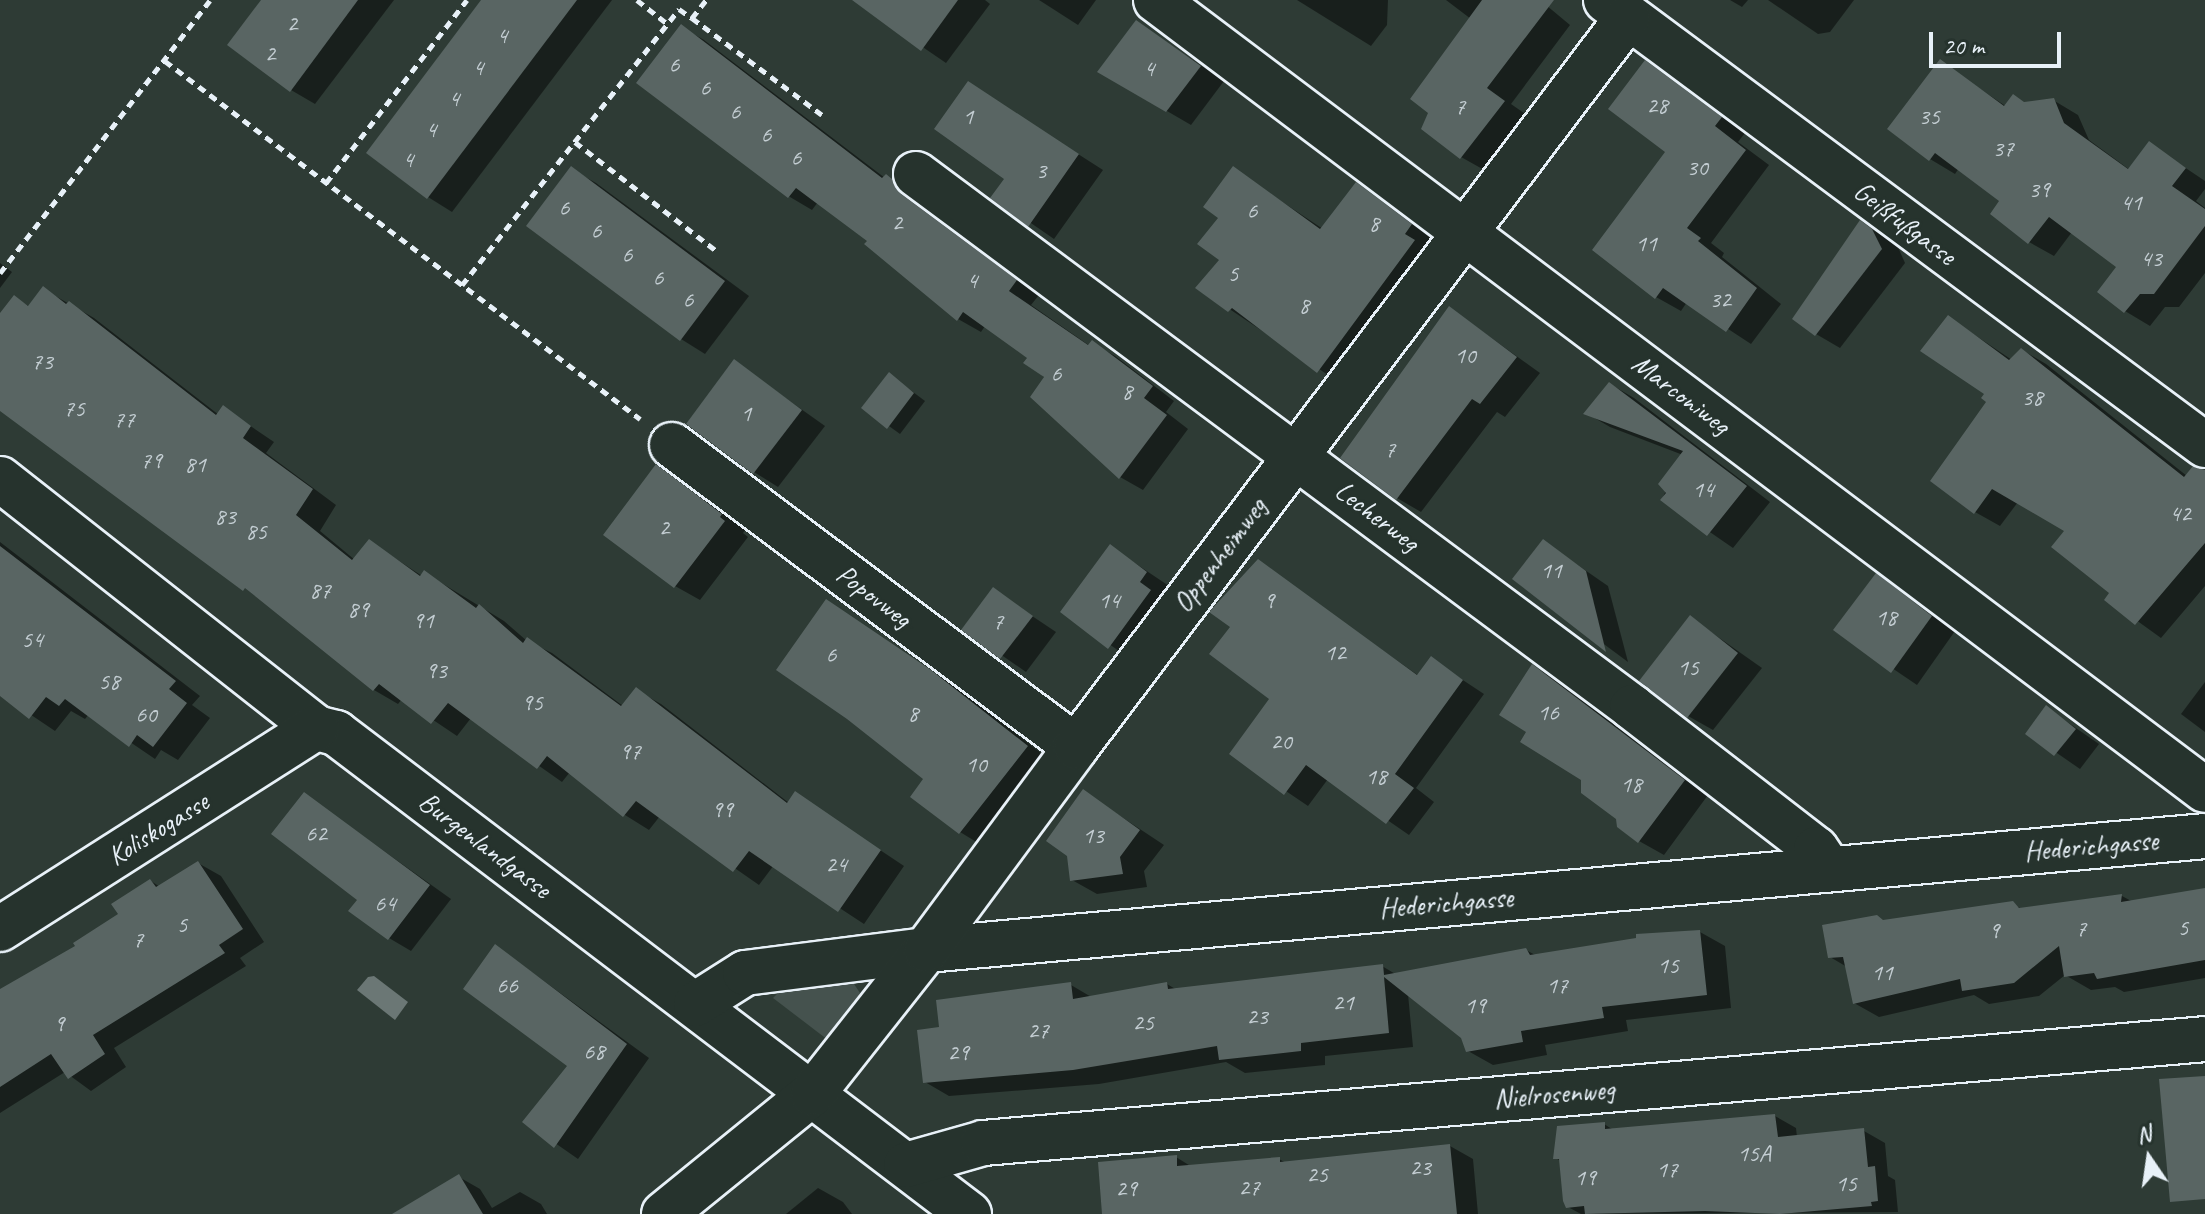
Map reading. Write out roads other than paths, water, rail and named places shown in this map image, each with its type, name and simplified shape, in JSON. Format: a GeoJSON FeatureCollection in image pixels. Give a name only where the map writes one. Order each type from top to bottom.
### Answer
{"type":"FeatureCollection","features":[{"type":"Feature","properties":{"kind":"street","name":"Marconiweg"},"geometry":{"type":"LineString","coordinates":[[1156,0],[1463,235],[1633,358],[2205,790]]}},
{"type":"Feature","properties":{"kind":"street","name":"Oppenheimweg"},"geometry":{"type":"LineString","coordinates":[[664,1214],[813,1093],[926,950],[1463,235],[1617,9]]}},
{"type":"Feature","properties":{"kind":"street","name":"Geißfußgasse"},"geometry":{"type":"LineString","coordinates":[[1617,9],[2205,445]]}},
{"type":"Feature","properties":{"kind":"street","name":"Lecherweg"},"geometry":{"type":"LineString","coordinates":[[916,174],[1296,455],[1804,839],[1816,849],[1828,867]]}},
{"type":"Feature","properties":{"kind":"street","name":"Popovweg"},"geometry":{"type":"LineString","coordinates":[[658,434],[1076,747]]}},
{"type":"Feature","properties":{"kind":"street","name":"Burgenlandgasse"},"geometry":{"type":"LineString","coordinates":[[0,479],[316,728],[336,733],[969,1214]]}},
{"type":"Feature","properties":{"kind":"street","name":"Koliskogasse"},"geometry":{"type":"LineString","coordinates":[[0,929],[316,728]]}},
{"type":"Feature","properties":{"kind":"street","name":"Hederichgasse"},"geometry":{"type":"LineString","coordinates":[[696,1004],[745,973],[926,950],[1828,867],[2205,836]]}},
{"type":"Feature","properties":{"kind":"street","name":"Nielrosenweg"},"geometry":{"type":"LineString","coordinates":[[906,1165],[983,1143],[2205,1039]]}}]}
